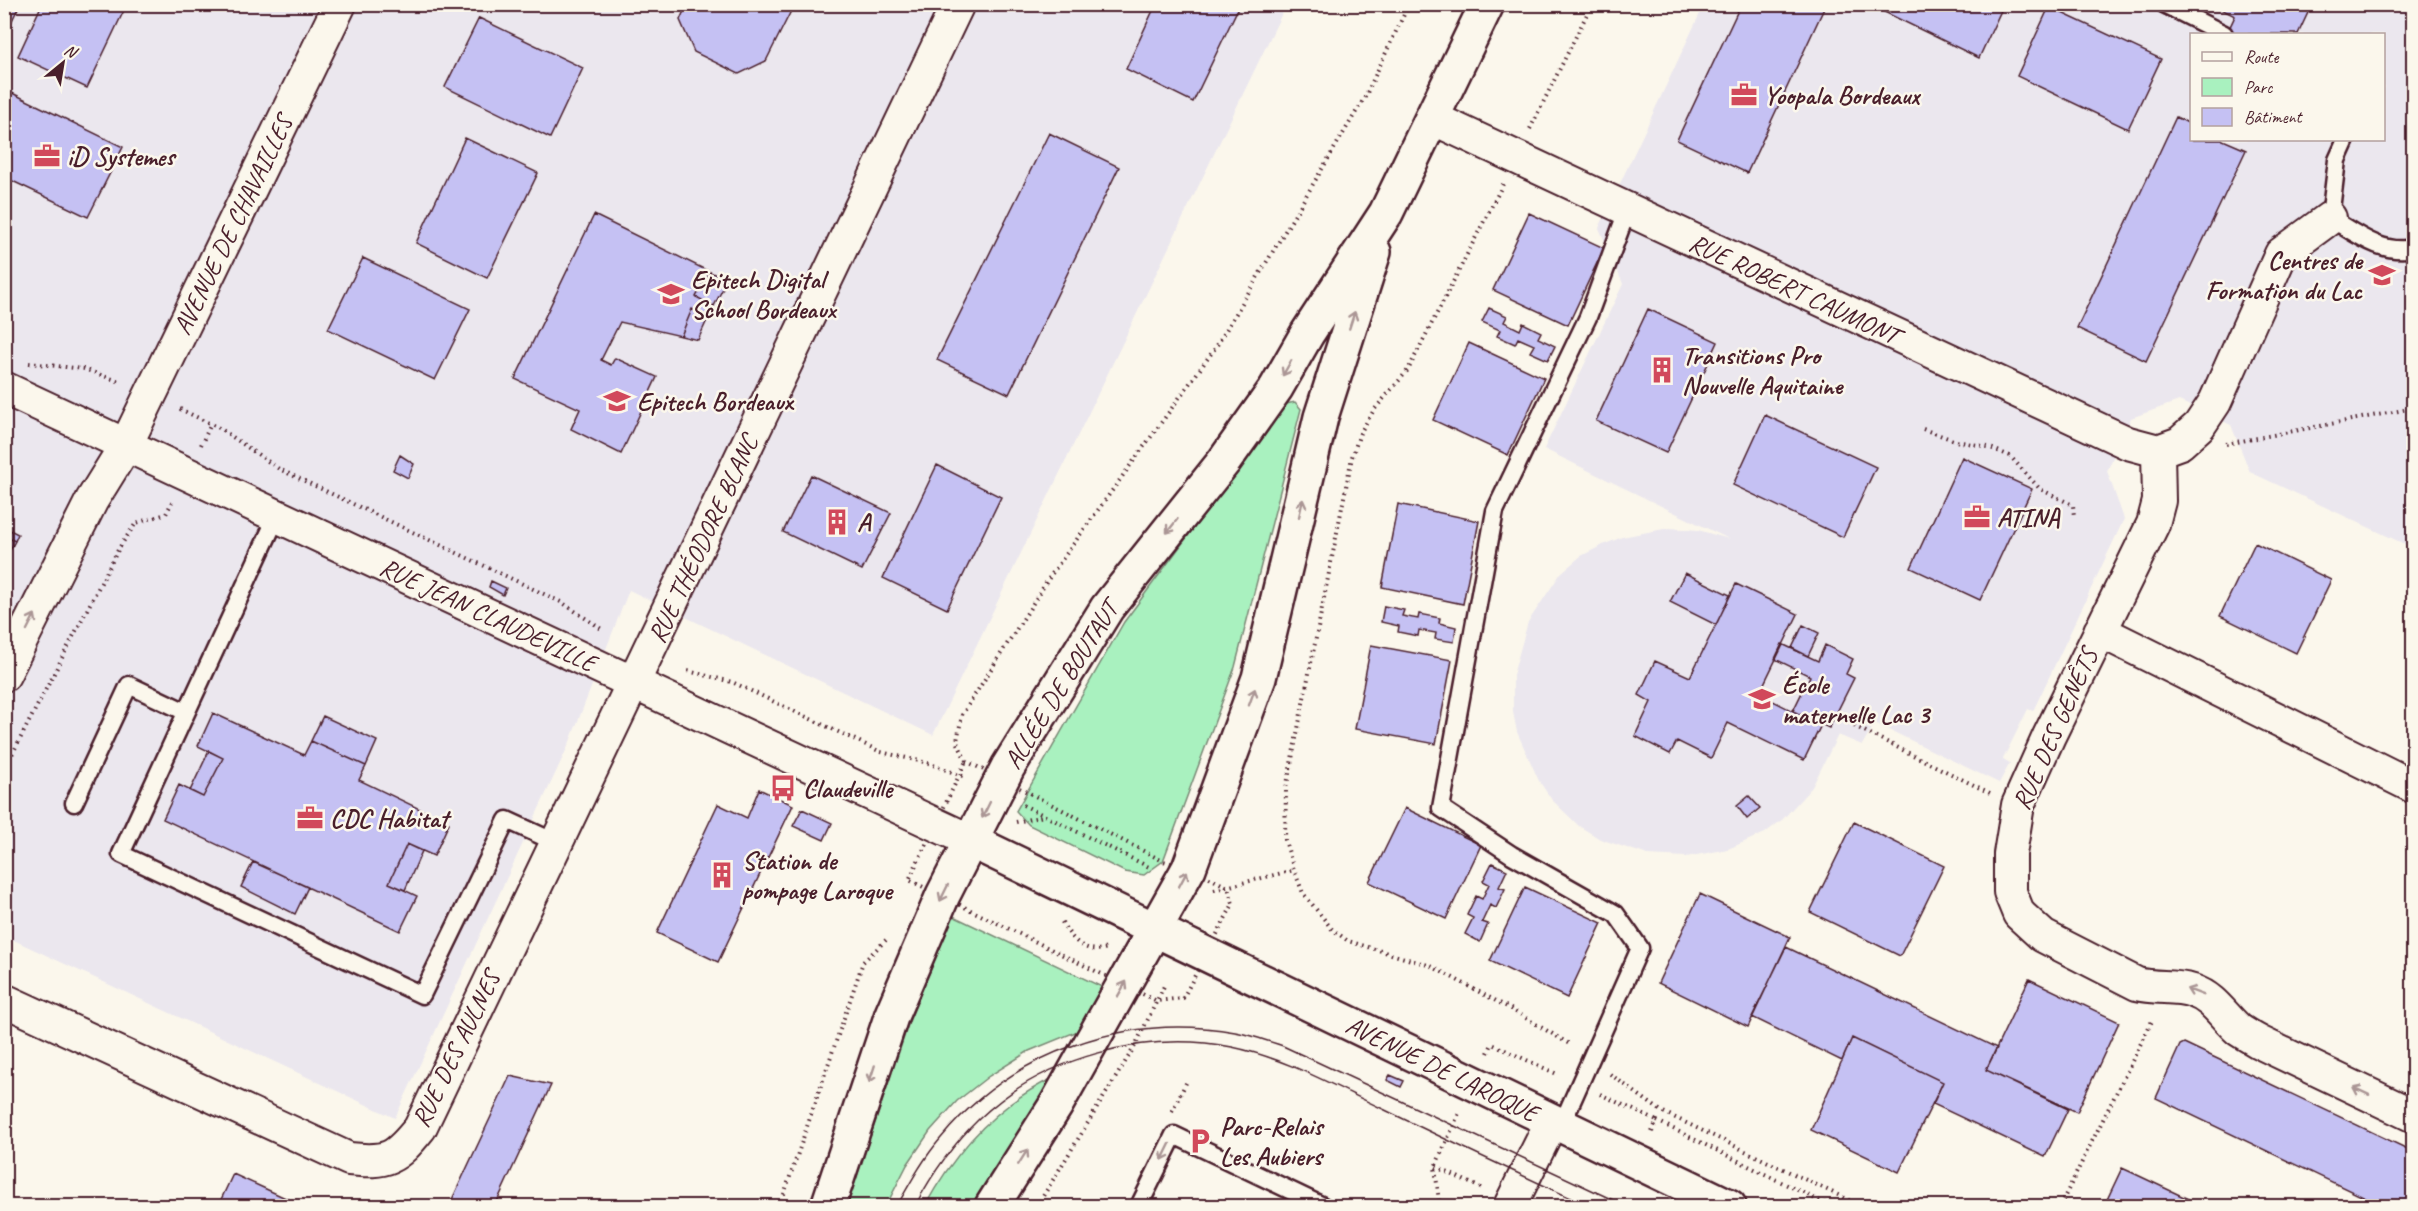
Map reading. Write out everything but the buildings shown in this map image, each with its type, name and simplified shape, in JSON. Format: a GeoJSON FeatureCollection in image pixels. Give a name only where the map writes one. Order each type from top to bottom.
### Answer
{"type":"FeatureCollection","features":[{"type":"Feature","properties":{"kind":"main road","name":"ALLÉE DE BOUTAUT"},"geometry":{"type":"LineString","coordinates":[[828,1206],[892,1014],[943,895],[1008,768],[1107,608],[1225,460],[1263,406],[1386,213],[1487,4]]}},
{"type":"Feature","properties":{"kind":"main road","name":"ALLÉE DE BOUTAUT"},"geometry":{"type":"LineString","coordinates":[[992,1206],[1056,1105],[1181,883],[1259,678],[1321,417],[1386,213]]}},
{"type":"Feature","properties":{"kind":"main road","name":"AVENUE DE LAROQUE"},"geometry":{"type":"LineString","coordinates":[[971,841],[1729,1206]]}},
{"type":"Feature","properties":{"kind":"street","name":"AVENUE DE CHAVAILLES"},"geometry":{"type":"LineString","coordinates":[[126,445],[340,4]]}},
{"type":"Feature","properties":{"kind":"street","name":"RUE THÉODORE BLANC"},"geometry":{"type":"LineString","coordinates":[[634,683],[958,4]]}},
{"type":"Feature","properties":{"kind":"street","name":"RUE ROBERT CAUMONT"},"geometry":{"type":"LineString","coordinates":[[1432,118],[2128,443],[2169,447]]}},
{"type":"Feature","properties":{"kind":"street"},"geometry":{"type":"LineString","coordinates":[[2169,447],[2199,426],[2215,402],[2281,254],[2330,219]]}},
{"type":"Feature","properties":{"kind":"street","name":"RUE JEAN CLAUDEVILLE"},"geometry":{"type":"LineString","coordinates":[[4,388],[971,841]]}},
{"type":"Feature","properties":{"kind":"street"},"geometry":{"type":"LineString","coordinates":[[4,675],[92,500],[126,445]]}},
{"type":"Feature","properties":{"kind":"street","name":"RUE DES GENÊTS"},"geometry":{"type":"LineString","coordinates":[[2169,447],[2153,524],[2018,807],[2011,850],[2010,892],[2019,914],[2043,936],[2131,981],[2153,988],[2168,987],[2195,991],[2210,999],[2239,1030],[2259,1042],[2414,1116]]}},
{"type":"Feature","properties":{"kind":"street","name":"RUE DES GENÊTS"},"geometry":{"type":"LineString","coordinates":[[2100,631],[2414,787]]}},
{"type":"Feature","properties":{"kind":"street","name":"RUE DES AULNES"},"geometry":{"type":"LineString","coordinates":[[4,1000],[349,1159],[379,1162],[404,1148],[420,1128],[634,683]]}},
{"type":"Feature","properties":{"kind":"street"},"geometry":{"type":"LineString","coordinates":[[1511,1204],[1556,1124]]}},
{"type":"Feature","properties":{"kind":"lane"},"geometry":{"type":"LineString","coordinates":[[2164,4],[2222,33]]}},
{"type":"Feature","properties":{"kind":"lane"},"geometry":{"type":"LineString","coordinates":[[2346,141],[2337,160],[2330,219],[2382,248],[2398,252],[2414,248]]}},
{"type":"Feature","properties":{"kind":"lane"},"geometry":{"type":"LineString","coordinates":[[1556,1124],[1640,948],[1616,914],[1512,855],[1441,808],[1495,512],[1588,317],[1627,211]]}},
{"type":"Feature","properties":{"kind":"lane"},"geometry":{"type":"LineString","coordinates":[[277,516],[121,854],[422,995],[507,820],[557,843]]}},
{"type":"Feature","properties":{"kind":"lane"},"geometry":{"type":"LineString","coordinates":[[74,803],[129,685],[186,712]]}},
{"type":"Feature","properties":{"kind":"lane"},"geometry":{"type":"LineString","coordinates":[[1139,1206],[1174,1135],[1323,1206]]}},
{"type":"Feature","properties":{"kind":"path"},"geometry":{"type":"LineString","coordinates":[[966,761],[957,741],[962,715],[1051,575],[1216,347],[1365,97],[1409,4]]}},
{"type":"Feature","properties":{"kind":"path"},"geometry":{"type":"LineString","coordinates":[[1045,816],[1200,892],[1294,870],[1285,840],[1283,818],[1286,789],[1352,457],[1360,433],[1374,410],[1408,370],[1517,158],[1592,4]]}},
{"type":"Feature","properties":{"kind":"path"},"geometry":{"type":"LineString","coordinates":[[22,361],[84,369],[151,395],[211,424],[279,469],[563,603],[614,638],[648,656],[673,667],[732,682],[881,752],[928,763],[960,775]]}},
{"type":"Feature","properties":{"kind":"path"},"geometry":{"type":"LineString","coordinates":[[2169,447],[2206,451],[2237,440],[2414,408]]}},
{"type":"Feature","properties":{"kind":"path"},"geometry":{"type":"LineString","coordinates":[[4,770],[119,548],[136,523],[166,514],[211,424]]}},
{"type":"Feature","properties":{"kind":"path"},"geometry":{"type":"LineString","coordinates":[[1923,429],[1956,441],[1988,447],[2010,456],[2040,489],[2073,505],[2074,517]]}},
{"type":"Feature","properties":{"kind":"path"},"geometry":{"type":"LineString","coordinates":[[1854,726],[2018,807]]}},
{"type":"Feature","properties":{"kind":"path"},"geometry":{"type":"LineString","coordinates":[[2060,1206],[2168,987]]}},
{"type":"Feature","properties":{"kind":"path"},"geometry":{"type":"LineString","coordinates":[[1174,1135],[1170,1115],[1187,1081]]}},
{"type":"Feature","properties":{"kind":"path"},"geometry":{"type":"LineString","coordinates":[[1437,1206],[1439,1202],[1435,1167],[1511,1204]]}},
{"type":"Feature","properties":{"kind":"shaded area"},"geometry":{"type":"Polygon","coordinates":[[[5,5],[1286,5],[933,735],[629,590],[569,744],[395,1118],[5,936],[5,5]]]}},
{"type":"Feature","properties":{"kind":"shaded area"},"geometry":{"type":"Polygon","coordinates":[[[1704,5],[2413,5],[2413,548],[2250,472],[2231,425],[2179,401],[2131,418],[2107,471],[2124,519],[2033,711],[2028,709],[2003,759],[2010,763],[1999,783],[1875,723],[1862,745],[1838,735],[1812,787],[1783,819],[1765,833],[1728,849],[1686,857],[1648,855],[1600,839],[1579,826],[1552,800],[1539,781],[1517,732],[1513,712],[1513,675],[1528,622],[1561,573],[1581,556],[1622,537],[1669,528],[1698,530],[1729,539],[1544,449],[1623,284],[1599,228],[1704,5]]]}},
{"type":"Feature","properties":{"kind":"green space"},"geometry":{"type":"Polygon","coordinates":[[[1295,402],[1301,409],[1235,667],[1163,861],[1144,875],[1125,872],[1029,825],[1016,811],[1124,622],[1286,404],[1295,402]]]}},
{"type":"Feature","properties":{"kind":"green space"},"geometry":{"type":"Polygon","coordinates":[[[953,916],[1102,987],[1078,1031],[1029,1051],[989,1076],[957,1101],[930,1131],[907,1165],[886,1206],[847,1206],[910,1019],[953,916]]]}},
{"type":"Feature","properties":{"kind":"green space"},"geometry":{"type":"Polygon","coordinates":[[[1053,1078],[972,1206],[925,1206],[964,1148],[995,1116],[1032,1089],[1053,1078]]]}},
{"type":"Feature","properties":{"kind":"tram line"},"geometry":{"type":"LineString","coordinates":[[897,1206],[941,1138],[970,1108],[1002,1082],[1037,1061],[1074,1045],[1113,1034],[1153,1028],[1194,1028],[1235,1032],[1283,1046],[1626,1206]]}},
{"type":"Feature","properties":{"kind":"tram line"},"geometry":{"type":"LineString","coordinates":[[915,1206],[951,1150],[979,1119],[1005,1097],[1033,1079],[1064,1064],[1097,1053],[1165,1042],[1232,1047],[1290,1065],[1588,1206]]}},
{"type":"Feature","properties":{"kind":"place","name":"Yoopala Bordeaux"},"geometry":{"type":"Point","coordinates":[1744,95]}},
{"type":"Feature","properties":{"kind":"place","name":"iD Systemes"},"geometry":{"type":"Point","coordinates":[47,156]}},
{"type":"Feature","properties":{"kind":"place","name":"Centres de Formation du Lac"},"geometry":{"type":"Point","coordinates":[2382,275]}},
{"type":"Feature","properties":{"kind":"place","name":"Epitech Digital School Bordeaux"},"geometry":{"type":"Point","coordinates":[671,294]}},
{"type":"Feature","properties":{"kind":"place","name":"Transitions Pro Nouvelle Aquitaine"},"geometry":{"type":"Point","coordinates":[1662,370]}},
{"type":"Feature","properties":{"kind":"place","name":"Epitech Bordeaux"},"geometry":{"type":"Point","coordinates":[617,401]}},
{"type":"Feature","properties":{"kind":"place","name":"ATINA"},"geometry":{"type":"Point","coordinates":[1977,517]}},
{"type":"Feature","properties":{"kind":"place","name":"A"},"geometry":{"type":"Point","coordinates":[837,522]}},
{"type":"Feature","properties":{"kind":"place","name":"École maternelle Lac 3"},"geometry":{"type":"Point","coordinates":[1762,699]}},
{"type":"Feature","properties":{"kind":"place","name":"Claudeville"},"geometry":{"type":"Point","coordinates":[783,788]}},
{"type":"Feature","properties":{"kind":"place","name":"CDC Habitat"},"geometry":{"type":"Point","coordinates":[310,818]}},
{"type":"Feature","properties":{"kind":"place","name":"Station de pompage Laroque"},"geometry":{"type":"Point","coordinates":[722,875]}},
{"type":"Feature","properties":{"kind":"place","name":"Parc-Relais Les Aubiers"},"geometry":{"type":"Point","coordinates":[1200,1141]}}]}
